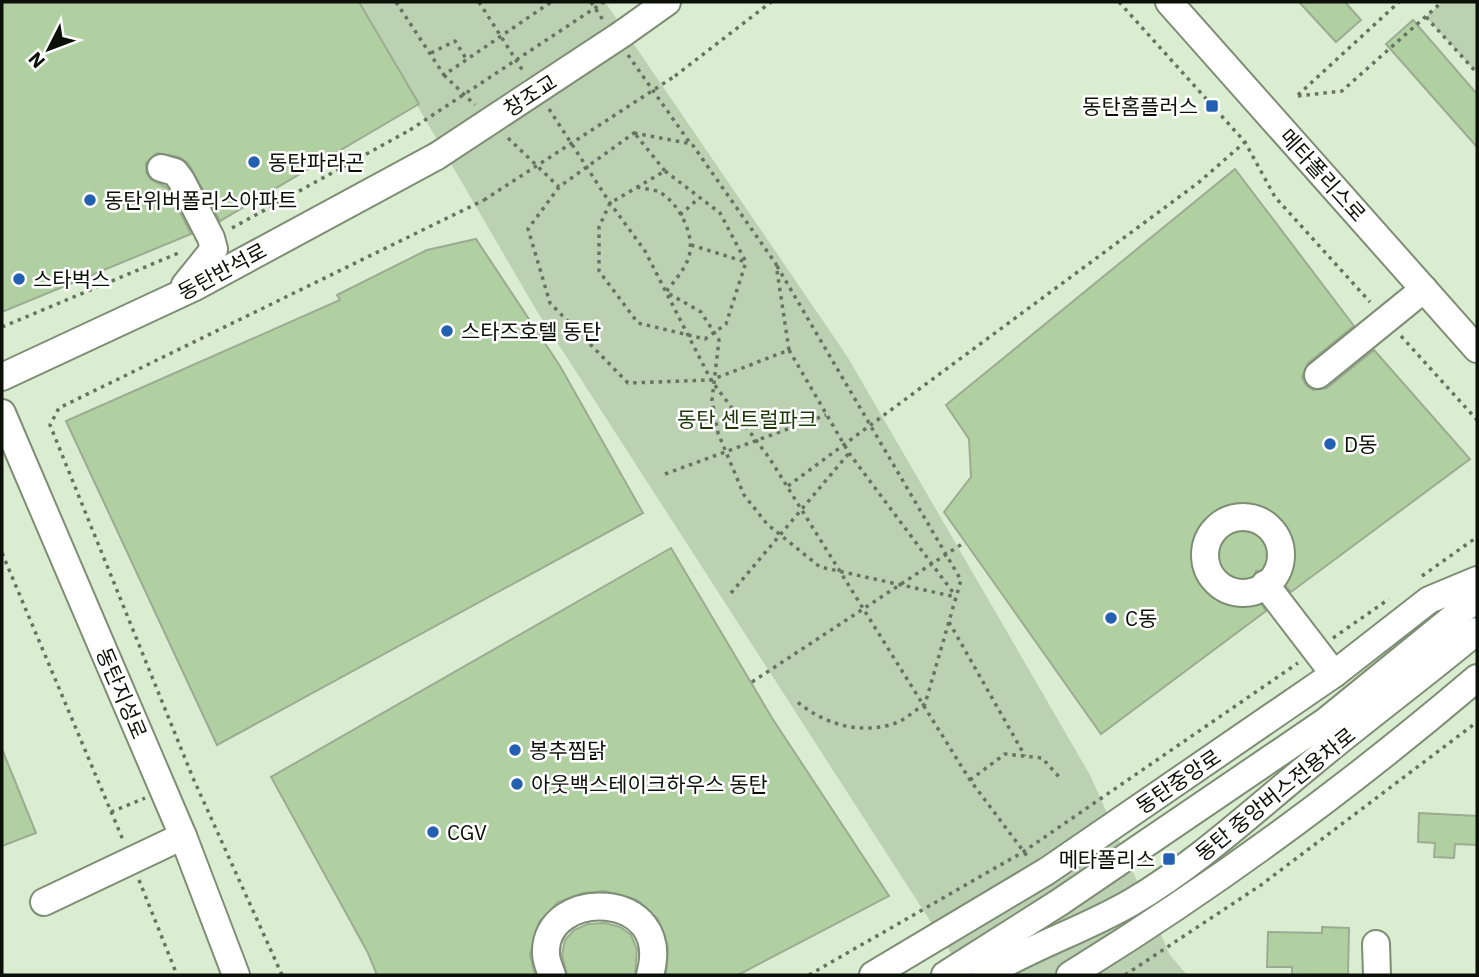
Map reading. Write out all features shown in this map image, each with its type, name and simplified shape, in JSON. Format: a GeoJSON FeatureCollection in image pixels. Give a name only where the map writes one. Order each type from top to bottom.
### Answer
{"type":"FeatureCollection","features":[{"type":"Feature","properties":{"kind":"street"},"geometry":{"type":"LineString","coordinates":[[617,34],[667,2]]}},
{"type":"Feature","properties":{"kind":"street","name":"메타폴리스로"},"geometry":{"type":"LineString","coordinates":[[1169,2],[1477,349]]}},
{"type":"Feature","properties":{"kind":"street","name":"창조교"},"geometry":{"type":"LineString","coordinates":[[437,156],[617,34]]}},
{"type":"Feature","properties":{"kind":"street","name":"동탄반석로"},"geometry":{"type":"LineString","coordinates":[[2,377],[174,297],[437,156]]}},
{"type":"Feature","properties":{"kind":"street"},"geometry":{"type":"LineString","coordinates":[[161,168],[175,172],[181,180],[214,249],[174,297]]}},
{"type":"Feature","properties":{"kind":"street"},"geometry":{"type":"LineString","coordinates":[[1318,375],[1424,289]]}},
{"type":"Feature","properties":{"kind":"street","name":"동탄지성로"},"geometry":{"type":"LineString","coordinates":[[2,413],[183,836],[236,975]]}},
{"type":"Feature","properties":{"kind":"street"},"geometry":{"type":"LineString","coordinates":[[1239,516],[1258,519],[1274,529],[1282,547],[1280,566],[1265,584],[1248,593],[1229,592],[1212,581],[1203,561],[1206,542],[1217,520],[1239,516]]}},
{"type":"Feature","properties":{"kind":"street","name":"동탄중앙로"},"geometry":{"type":"LineString","coordinates":[[873,975],[1040,875],[1334,674],[1429,600],[1477,580]]}},
{"type":"Feature","properties":{"kind":"street"},"geometry":{"type":"LineString","coordinates":[[1265,584],[1334,674]]}},
{"type":"Feature","properties":{"kind":"street","name":"동탄중앙로"},"geometry":{"type":"LineString","coordinates":[[945,975],[1060,902],[1325,722],[1477,598]]}},
{"type":"Feature","properties":{"kind":"street","name":"동탄 중앙버스전용차로"},"geometry":{"type":"LineString","coordinates":[[985,975],[1029,949],[1073,932],[1132,902],[1230,834],[1314,761],[1477,631]]}},
{"type":"Feature","properties":{"kind":"street","name":"동탄 중앙버스전용차로"},"geometry":{"type":"LineString","coordinates":[[1008,975],[1034,959],[1129,919],[1224,854],[1477,644]]}},
{"type":"Feature","properties":{"kind":"street"},"geometry":{"type":"LineString","coordinates":[[1070,975],[1237,866],[1404,740],[1477,678]]}},
{"type":"Feature","properties":{"kind":"street"},"geometry":{"type":"LineString","coordinates":[[44,902],[183,836]]}},
{"type":"Feature","properties":{"kind":"street"},"geometry":{"type":"LineString","coordinates":[[552,975],[546,953],[554,926],[576,904],[603,904],[630,912],[649,932],[655,957],[650,975]]}},
{"type":"Feature","properties":{"kind":"street"},"geometry":{"type":"LineString","coordinates":[[1376,944],[1377,975]]}},
{"type":"Feature","properties":{"kind":"path"},"geometry":{"type":"LineString","coordinates":[[396,2],[444,75],[501,38],[544,4],[551,2]]}},
{"type":"Feature","properties":{"kind":"path"},"geometry":{"type":"LineString","coordinates":[[479,2],[530,81]]}},
{"type":"Feature","properties":{"kind":"path"},"geometry":{"type":"LineString","coordinates":[[591,2],[617,34],[776,264],[961,580],[925,704],[894,724],[868,727],[838,726],[816,717],[796,701]]}},
{"type":"Feature","properties":{"kind":"path"},"geometry":{"type":"LineString","coordinates":[[410,130],[604,2]]}},
{"type":"Feature","properties":{"kind":"path"},"geometry":{"type":"LineString","coordinates":[[282,975],[193,778],[50,425],[59,408],[484,200],[675,76],[771,2]]}},
{"type":"Feature","properties":{"kind":"path"},"geometry":{"type":"LineString","coordinates":[[1119,2],[1245,142],[1275,197],[1477,420]]}},
{"type":"Feature","properties":{"kind":"path"},"geometry":{"type":"LineString","coordinates":[[1399,2],[1298,96],[1342,91],[1442,2]]}},
{"type":"Feature","properties":{"kind":"path"},"geometry":{"type":"LineString","coordinates":[[1426,17],[1477,74]]}},
{"type":"Feature","properties":{"kind":"path"},"geometry":{"type":"LineString","coordinates":[[430,54],[455,41],[467,60]]}},
{"type":"Feature","properties":{"kind":"path"},"geometry":{"type":"LineString","coordinates":[[545,103],[610,203],[645,251],[714,381],[788,486],[970,780],[1040,875]]}},
{"type":"Feature","properties":{"kind":"path"},"geometry":{"type":"LineString","coordinates":[[692,144],[634,133],[559,187],[528,229],[550,303],[628,383],[714,381],[789,350]]}},
{"type":"Feature","properties":{"kind":"path"},"geometry":{"type":"LineString","coordinates":[[634,133],[665,171],[720,213],[746,262],[726,324],[705,339],[638,323],[599,271],[599,227],[610,203],[665,171]]}},
{"type":"Feature","properties":{"kind":"path"},"geometry":{"type":"LineString","coordinates":[[788,486],[1198,183],[1245,142]]}},
{"type":"Feature","properties":{"kind":"path"},"geometry":{"type":"LineString","coordinates":[[648,190],[653,178]]}},
{"type":"Feature","properties":{"kind":"path"},"geometry":{"type":"LineString","coordinates":[[637,187],[659,192],[674,205],[687,228],[691,245],[688,259],[666,292]]}},
{"type":"Feature","properties":{"kind":"path"},"geometry":{"type":"LineString","coordinates":[[680,215],[700,197]]}},
{"type":"Feature","properties":{"kind":"path"},"geometry":{"type":"LineString","coordinates":[[691,245],[746,262]]}},
{"type":"Feature","properties":{"kind":"path"},"geometry":{"type":"LineString","coordinates":[[776,264],[789,350],[849,453],[956,597]]}},
{"type":"Feature","properties":{"kind":"path"},"geometry":{"type":"LineString","coordinates":[[666,292],[701,312],[715,332],[719,356],[712,400],[725,452],[744,495],[780,535],[820,567],[956,597]]}},
{"type":"Feature","properties":{"kind":"path"},"geometry":{"type":"LineString","coordinates":[[665,474],[826,415]]}},
{"type":"Feature","properties":{"kind":"path"},"geometry":{"type":"LineString","coordinates":[[731,593],[849,453]]}},
{"type":"Feature","properties":{"kind":"path"},"geometry":{"type":"LineString","coordinates":[[1413,583],[1477,537]]}},
{"type":"Feature","properties":{"kind":"path"},"geometry":{"type":"LineString","coordinates":[[752,682],[965,542]]}},
{"type":"Feature","properties":{"kind":"path"},"geometry":{"type":"LineString","coordinates":[[2,553],[177,975]]}},
{"type":"Feature","properties":{"kind":"path"},"geometry":{"type":"LineString","coordinates":[[809,975],[1023,852],[1391,598]]}},
{"type":"Feature","properties":{"kind":"path"},"geometry":{"type":"LineString","coordinates":[[949,622],[1025,756]]}},
{"type":"Feature","properties":{"kind":"path"},"geometry":{"type":"LineString","coordinates":[[1125,975],[1261,886],[1477,722]]}},
{"type":"Feature","properties":{"kind":"path"},"geometry":{"type":"LineString","coordinates":[[970,780],[1006,754],[1042,758],[1061,779]]}},
{"type":"Feature","properties":{"kind":"green space","name":"동탄 센트럴파크"},"geometry":{"type":"Polygon","coordinates":[[[357,2],[605,2],[847,356],[1090,775],[1170,955],[1187,975],[965,975],[535,308],[357,2]]]}},
{"type":"Feature","properties":{"kind":"green space"},"geometry":{"type":"Polygon","coordinates":[[[1442,2],[1477,2],[1477,73],[1426,17],[1442,2]]]}},
{"type":"Feature","properties":{"kind":"building"},"geometry":{"type":"Polygon","coordinates":[[[2,2],[359,2],[419,104],[220,221],[188,163],[179,157],[157,153],[146,163],[146,172],[150,179],[168,188],[191,234],[2,312],[2,2]]]}},
{"type":"Feature","properties":{"kind":"building"},"geometry":{"type":"Polygon","coordinates":[[[1299,2],[1345,2],[1361,20],[1336,42],[1299,2]]]}},
{"type":"Feature","properties":{"kind":"building"},"geometry":{"type":"Polygon","coordinates":[[[1413,20],[1477,94],[1477,147],[1386,44],[1413,20]]]}},
{"type":"Feature","properties":{"kind":"building"},"geometry":{"type":"Polygon","coordinates":[[[1235,169],[1354,326],[1308,363],[1302,377],[1306,385],[1313,390],[1327,388],[1374,350],[1470,459],[1291,592],[1272,570],[1256,571],[1250,587],[1266,611],[1101,734],[944,512],[971,477],[969,439],[946,405],[1235,169]]]}},
{"type":"Feature","properties":{"kind":"building"},"geometry":{"type":"Polygon","coordinates":[[[476,239],[560,366],[643,513],[217,745],[66,421],[340,300],[337,295],[427,250],[476,239]]]}},
{"type":"Feature","properties":{"kind":"building"},"geometry":{"type":"Polygon","coordinates":[[[671,548],[772,718],[889,896],[738,975],[666,975],[668,947],[658,919],[637,900],[605,891],[583,893],[558,902],[539,922],[530,955],[535,975],[377,975],[368,953],[271,777],[671,548]]]}},
{"type":"Feature","properties":{"kind":"building"},"geometry":{"type":"Polygon","coordinates":[[[2,749],[36,833],[2,846],[2,749]]]}},
{"type":"Feature","properties":{"kind":"building"},"geometry":{"type":"Polygon","coordinates":[[[1419,813],[1477,816],[1477,845],[1455,844],[1454,858],[1434,857],[1435,843],[1418,842],[1419,813]]]}},
{"type":"Feature","properties":{"kind":"building"},"geometry":{"type":"Polygon","coordinates":[[[605,923],[620,927],[631,935],[637,949],[635,975],[567,975],[562,955],[565,940],[574,930],[588,924],[605,923]]]}},
{"type":"Feature","properties":{"kind":"building"},"geometry":{"type":"Polygon","coordinates":[[[1322,927],[1349,928],[1348,974],[1292,975],[1292,967],[1267,967],[1268,932],[1322,933],[1322,927]]]}},
{"type":"Feature","properties":{"kind":"place","name":"동탄홈플러스"},"geometry":{"type":"Point","coordinates":[1212,106]}},
{"type":"Feature","properties":{"kind":"place","name":"동탄파라곤"},"geometry":{"type":"Point","coordinates":[254,162]}},
{"type":"Feature","properties":{"kind":"place","name":"동탄위버폴리스아파트"},"geometry":{"type":"Point","coordinates":[90,200]}},
{"type":"Feature","properties":{"kind":"place","name":"스타벅스"},"geometry":{"type":"Point","coordinates":[19,279]}},
{"type":"Feature","properties":{"kind":"place","name":"스타즈호텔 동탄"},"geometry":{"type":"Point","coordinates":[447,331]}},
{"type":"Feature","properties":{"kind":"place","name":"D동"},"geometry":{"type":"Point","coordinates":[1330,444]}},
{"type":"Feature","properties":{"kind":"place","name":"C동"},"geometry":{"type":"Point","coordinates":[1111,618]}},
{"type":"Feature","properties":{"kind":"place","name":"봉추찜닭"},"geometry":{"type":"Point","coordinates":[515,750]}},
{"type":"Feature","properties":{"kind":"place","name":"아웃백스테이크하우스 동탄"},"geometry":{"type":"Point","coordinates":[517,784]}},
{"type":"Feature","properties":{"kind":"place","name":"CGV"},"geometry":{"type":"Point","coordinates":[433,832]}},
{"type":"Feature","properties":{"kind":"place","name":"메타폴리스"},"geometry":{"type":"Point","coordinates":[1169,859]}}]}
